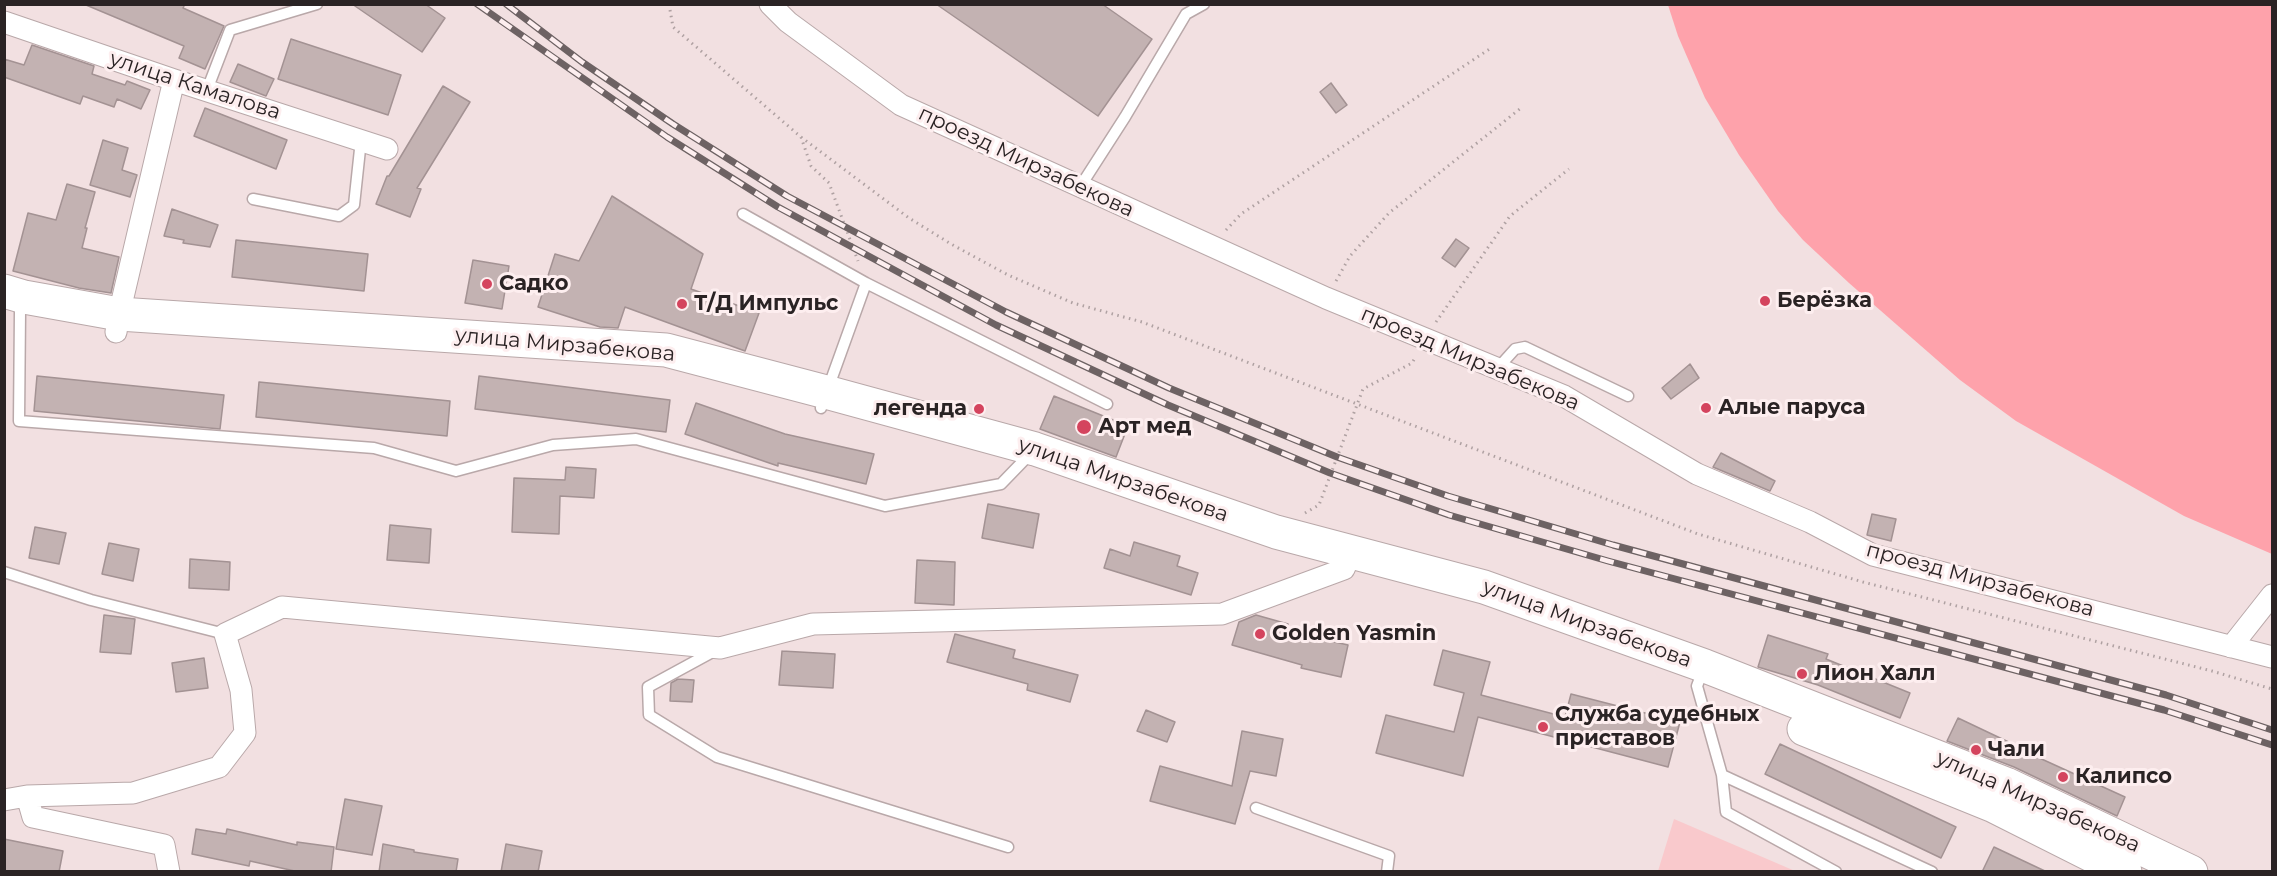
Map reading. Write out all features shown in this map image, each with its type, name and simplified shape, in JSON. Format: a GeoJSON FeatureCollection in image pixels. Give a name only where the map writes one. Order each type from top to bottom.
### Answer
{"type":"FeatureCollection","features":[{"type":"Feature","properties":{"kind":"main road","name":"улица Мирзабекова"},"geometry":{"type":"LineString","coordinates":[[13,302],[117,323],[666,370],[823,400],[1034,451],[1269,551],[1348,560],[1466,602],[1701,676],[2006,784],[2192,872]]}},
{"type":"Feature","properties":{"kind":"main road","name":"улица Мирзабекова"},"geometry":{"type":"LineString","coordinates":[[1701,676],[1994,806],[2125,872]]}},
{"type":"Feature","properties":{"kind":"street","name":"проезд Мирзабекова"},"geometry":{"type":"LineString","coordinates":[[770,4],[788,22],[901,105],[1326,298],[1564,396],[1697,474],[1809,522],[1874,555],[2272,657]]}},
{"type":"Feature","properties":{"kind":"street","name":"улица Камалова"},"geometry":{"type":"LineString","coordinates":[[4,22],[387,150]]}},
{"type":"Feature","properties":{"kind":"street"},"geometry":{"type":"LineString","coordinates":[[117,323],[174,80]]}},
{"type":"Feature","properties":{"kind":"street"},"geometry":{"type":"LineString","coordinates":[[4,800],[27,796],[133,793],[219,767],[245,733],[241,690],[225,634],[282,607],[720,648],[813,624],[1222,614],[1348,560]]}},
{"type":"Feature","properties":{"kind":"street"},"geometry":{"type":"LineString","coordinates":[[2231,647],[2272,596]]}},
{"type":"Feature","properties":{"kind":"street"},"geometry":{"type":"LineString","coordinates":[[27,796],[33,817],[164,845],[169,872]]}},
{"type":"Feature","properties":{"kind":"lane"},"geometry":{"type":"LineString","coordinates":[[207,90],[230,30],[317,4]]}},
{"type":"Feature","properties":{"kind":"lane"},"geometry":{"type":"LineString","coordinates":[[1080,187],[1186,14],[1204,4]]}},
{"type":"Feature","properties":{"kind":"lane"},"geometry":{"type":"LineString","coordinates":[[253,199],[339,216],[354,205],[361,140]]}},
{"type":"Feature","properties":{"kind":"lane"},"geometry":{"type":"LineString","coordinates":[[743,214],[866,283],[1107,404]]}},
{"type":"Feature","properties":{"kind":"lane"},"geometry":{"type":"LineString","coordinates":[[823,400],[866,283]]}},
{"type":"Feature","properties":{"kind":"lane"},"geometry":{"type":"LineString","coordinates":[[13,302],[19,421],[374,448],[456,471],[553,445],[636,439],[885,506],[1001,484],[1034,451]]}},
{"type":"Feature","properties":{"kind":"lane"},"geometry":{"type":"LineString","coordinates":[[1497,369],[1515,349],[1525,347],[1628,396]]}},
{"type":"Feature","properties":{"kind":"lane"},"geometry":{"type":"LineString","coordinates":[[4,572],[91,600],[225,634]]}},
{"type":"Feature","properties":{"kind":"lane"},"geometry":{"type":"LineString","coordinates":[[720,648],[648,687],[650,714],[717,757],[1008,847]]}},
{"type":"Feature","properties":{"kind":"lane"},"geometry":{"type":"LineString","coordinates":[[1701,676],[1722,775],[1726,812],[1836,872]]}},
{"type":"Feature","properties":{"kind":"lane"},"geometry":{"type":"LineString","coordinates":[[1722,775],[1932,872]]}},
{"type":"Feature","properties":{"kind":"lane"},"geometry":{"type":"LineString","coordinates":[[1256,808],[1389,856],[1387,872]]}},
{"type":"Feature","properties":{"kind":"path"},"geometry":{"type":"LineString","coordinates":[[669,4],[673,27],[801,137],[909,218],[1008,275],[1073,303],[1142,322],[1698,534],[1863,582],[2212,671],[2272,689]]}},
{"type":"Feature","properties":{"kind":"path"},"geometry":{"type":"LineString","coordinates":[[1210,247],[1241,214],[1491,48]]}},
{"type":"Feature","properties":{"kind":"path"},"geometry":{"type":"LineString","coordinates":[[1326,298],[1350,256],[1389,213],[1521,108]]}},
{"type":"Feature","properties":{"kind":"path"},"geometry":{"type":"LineString","coordinates":[[801,137],[811,166],[829,183],[866,283]]}},
{"type":"Feature","properties":{"kind":"path"},"geometry":{"type":"LineString","coordinates":[[1304,514],[1319,505],[1363,389],[1412,363],[1425,339],[1510,216],[1569,169]]}},
{"type":"Feature","properties":{"kind":"shaded area"},"geometry":{"type":"Polygon","coordinates":[[[1668,5],[2272,5],[2272,554],[2184,516],[2016,421],[1960,380],[1849,283],[1803,240],[1778,211],[1739,155],[1705,98],[1678,36],[1668,5]]]}},
{"type":"Feature","properties":{"kind":"shaded area"},"geometry":{"type":"Polygon","coordinates":[[[1674,819],[1795,871],[1658,871],[1674,819]]]}},
{"type":"Feature","properties":{"kind":"building"},"geometry":{"type":"Polygon","coordinates":[[[185,4],[183,8],[224,26],[205,69],[179,58],[184,46],[86,5],[185,4]]]}},
{"type":"Feature","properties":{"kind":"building"},"geometry":{"type":"Polygon","coordinates":[[[352,4],[425,4],[445,18],[422,52],[352,4]]]}},
{"type":"Feature","properties":{"kind":"building"},"geometry":{"type":"Polygon","coordinates":[[[936,4],[1102,4],[1152,39],[1098,116],[936,4]]]}},
{"type":"Feature","properties":{"kind":"building"},"geometry":{"type":"Polygon","coordinates":[[[291,39],[401,75],[388,115],[278,79],[291,39]]]}},
{"type":"Feature","properties":{"kind":"building"},"geometry":{"type":"Polygon","coordinates":[[[32,45],[94,66],[92,74],[125,85],[127,81],[150,90],[141,109],[117,99],[114,107],[83,96],[80,104],[4,77],[4,59],[24,65],[32,45]]]}},
{"type":"Feature","properties":{"kind":"building"},"geometry":{"type":"Polygon","coordinates":[[[238,64],[274,79],[266,96],[230,82],[238,64]]]}},
{"type":"Feature","properties":{"kind":"building"},"geometry":{"type":"Polygon","coordinates":[[[1331,83],[1347,105],[1336,113],[1320,92],[1331,83]]]}},
{"type":"Feature","properties":{"kind":"building"},"geometry":{"type":"Polygon","coordinates":[[[443,86],[470,102],[417,188],[421,189],[410,217],[376,204],[387,176],[443,86]]]}},
{"type":"Feature","properties":{"kind":"building"},"geometry":{"type":"Polygon","coordinates":[[[205,108],[287,140],[276,169],[194,136],[205,108]]]}},
{"type":"Feature","properties":{"kind":"building"},"geometry":{"type":"Polygon","coordinates":[[[103,140],[128,148],[122,170],[137,175],[130,197],[90,185],[103,140]]]}},
{"type":"Feature","properties":{"kind":"building"},"geometry":{"type":"Polygon","coordinates":[[[67,184],[95,192],[82,248],[119,257],[111,293],[79,288],[13,271],[28,213],[56,220],[67,184]]]}},
{"type":"Feature","properties":{"kind":"building"},"geometry":{"type":"Polygon","coordinates":[[[612,196],[703,254],[691,289],[759,313],[745,351],[625,307],[618,328],[600,327],[538,307],[555,254],[579,261],[612,196]]]}},
{"type":"Feature","properties":{"kind":"building"},"geometry":{"type":"Polygon","coordinates":[[[172,209],[218,225],[210,247],[183,243],[184,240],[164,236],[172,209]]]}},
{"type":"Feature","properties":{"kind":"building"},"geometry":{"type":"Polygon","coordinates":[[[1456,239],[1469,248],[1455,267],[1442,258],[1456,239]]]}},
{"type":"Feature","properties":{"kind":"building"},"geometry":{"type":"Polygon","coordinates":[[[236,240],[368,254],[364,291],[232,277],[236,240]]]}},
{"type":"Feature","properties":{"kind":"building","name":"Садко"},"geometry":{"type":"Polygon","coordinates":[[[473,260],[509,266],[502,309],[465,303],[473,260]]]}},
{"type":"Feature","properties":{"kind":"building"},"geometry":{"type":"Polygon","coordinates":[[[1690,364],[1699,378],[1671,399],[1662,388],[1690,364]]]}},
{"type":"Feature","properties":{"kind":"building"},"geometry":{"type":"Polygon","coordinates":[[[37,376],[224,395],[220,429],[34,411],[37,376]]]}},
{"type":"Feature","properties":{"kind":"building"},"geometry":{"type":"Polygon","coordinates":[[[479,376],[670,400],[666,432],[475,409],[479,376]]]}},
{"type":"Feature","properties":{"kind":"building"},"geometry":{"type":"Polygon","coordinates":[[[259,382],[450,401],[447,436],[256,417],[259,382]]]}},
{"type":"Feature","properties":{"kind":"building","name":"Арт мед"},"geometry":{"type":"Polygon","coordinates":[[[1054,396],[1128,426],[1116,457],[1040,429],[1054,396]]]}},
{"type":"Feature","properties":{"kind":"building"},"geometry":{"type":"Polygon","coordinates":[[[696,403],[785,434],[874,454],[866,484],[778,463],[778,466],[685,434],[696,403]]]}},
{"type":"Feature","properties":{"kind":"building"},"geometry":{"type":"Polygon","coordinates":[[[1721,453],[1775,481],[1770,491],[1713,467],[1721,453]]]}},
{"type":"Feature","properties":{"kind":"building"},"geometry":{"type":"Polygon","coordinates":[[[566,467],[596,469],[594,498],[560,496],[559,534],[512,532],[514,478],[565,480],[566,467]]]}},
{"type":"Feature","properties":{"kind":"building"},"geometry":{"type":"Polygon","coordinates":[[[988,504],[1039,514],[1033,548],[982,538],[988,504]]]}},
{"type":"Feature","properties":{"kind":"building"},"geometry":{"type":"Polygon","coordinates":[[[1872,514],[1896,519],[1891,541],[1867,535],[1872,514]]]}},
{"type":"Feature","properties":{"kind":"building"},"geometry":{"type":"Polygon","coordinates":[[[390,525],[431,529],[429,563],[387,560],[390,525]]]}},
{"type":"Feature","properties":{"kind":"building"},"geometry":{"type":"Polygon","coordinates":[[[35,527],[66,533],[59,564],[29,558],[35,527]]]}},
{"type":"Feature","properties":{"kind":"building"},"geometry":{"type":"Polygon","coordinates":[[[1134,542],[1180,556],[1177,566],[1198,573],[1191,595],[1104,568],[1110,549],[1130,556],[1134,542]]]}},
{"type":"Feature","properties":{"kind":"building"},"geometry":{"type":"Polygon","coordinates":[[[109,543],[139,549],[133,581],[102,574],[109,543]]]}},
{"type":"Feature","properties":{"kind":"building"},"geometry":{"type":"Polygon","coordinates":[[[190,559],[230,562],[229,590],[189,588],[190,559]]]}},
{"type":"Feature","properties":{"kind":"building"},"geometry":{"type":"Polygon","coordinates":[[[917,560],[955,562],[954,605],[915,603],[917,560]]]}},
{"type":"Feature","properties":{"kind":"building"},"geometry":{"type":"Polygon","coordinates":[[[104,615],[135,619],[131,654],[100,652],[104,615]]]}},
{"type":"Feature","properties":{"kind":"building"},"geometry":{"type":"Polygon","coordinates":[[[1256,615],[1288,624],[1286,631],[1348,645],[1341,677],[1301,668],[1302,665],[1232,645],[1239,622],[1256,615]]]}},
{"type":"Feature","properties":{"kind":"building"},"geometry":{"type":"Polygon","coordinates":[[[955,634],[1015,650],[1013,658],[1078,675],[1070,702],[1027,690],[1028,684],[947,662],[955,634]]]}},
{"type":"Feature","properties":{"kind":"building"},"geometry":{"type":"Polygon","coordinates":[[[1768,635],[1828,654],[1826,659],[1910,693],[1900,718],[1818,685],[1758,667],[1768,635]]]}},
{"type":"Feature","properties":{"kind":"building"},"geometry":{"type":"Polygon","coordinates":[[[1443,650],[1490,662],[1481,695],[1565,717],[1571,694],[1680,722],[1668,767],[1478,717],[1463,776],[1376,753],[1386,715],[1454,732],[1464,693],[1434,685],[1443,650]]]}},
{"type":"Feature","properties":{"kind":"building"},"geometry":{"type":"Polygon","coordinates":[[[782,651],[835,654],[833,688],[779,685],[782,651]]]}},
{"type":"Feature","properties":{"kind":"building"},"geometry":{"type":"Polygon","coordinates":[[[204,658],[208,688],[176,692],[172,663],[204,658]]]}},
{"type":"Feature","properties":{"kind":"building"},"geometry":{"type":"Polygon","coordinates":[[[678,679],[694,680],[692,702],[670,701],[671,683],[678,679]]]}},
{"type":"Feature","properties":{"kind":"building"},"geometry":{"type":"Polygon","coordinates":[[[1146,710],[1175,722],[1167,742],[1137,731],[1146,710]]]}},
{"type":"Feature","properties":{"kind":"building"},"geometry":{"type":"Polygon","coordinates":[[[1958,718],[2125,797],[2117,816],[2014,767],[1947,741],[1958,718]]]}},
{"type":"Feature","properties":{"kind":"building"},"geometry":{"type":"Polygon","coordinates":[[[1242,731],[1283,739],[1276,776],[1250,771],[1235,824],[1150,801],[1160,766],[1232,786],[1242,731]]]}},
{"type":"Feature","properties":{"kind":"building"},"geometry":{"type":"Polygon","coordinates":[[[1780,744],[1956,827],[1941,858],[1765,774],[1780,744]]]}},
{"type":"Feature","properties":{"kind":"building"},"geometry":{"type":"Polygon","coordinates":[[[345,799],[382,806],[372,855],[336,849],[345,799]]]}},
{"type":"Feature","properties":{"kind":"building"},"geometry":{"type":"Polygon","coordinates":[[[196,829],[226,834],[227,829],[297,845],[297,842],[334,847],[331,872],[299,872],[250,861],[249,866],[192,854],[196,829]]]}},
{"type":"Feature","properties":{"kind":"building"},"geometry":{"type":"Polygon","coordinates":[[[4,839],[63,851],[59,872],[4,872],[4,839]]]}},
{"type":"Feature","properties":{"kind":"building"},"geometry":{"type":"Polygon","coordinates":[[[383,844],[458,859],[456,872],[379,872],[383,844]]]}},
{"type":"Feature","properties":{"kind":"building"},"geometry":{"type":"Polygon","coordinates":[[[506,844],[542,851],[538,872],[501,872],[506,844]]]}},
{"type":"Feature","properties":{"kind":"building"},"geometry":{"type":"Polygon","coordinates":[[[1994,847],[2047,872],[1982,872],[1994,847]]]}},
{"type":"Feature","properties":{"kind":"railway"},"geometry":{"type":"LineString","coordinates":[[477,4],[667,137],[778,207],[996,325],[1168,405],[1330,473],[1449,515],[1608,561],[2164,710],[2272,745]]}},
{"type":"Feature","properties":{"kind":"railway"},"geometry":{"type":"LineString","coordinates":[[506,4],[582,62],[673,124],[787,196],[1006,312],[1169,388],[1337,457],[1448,496],[1613,545],[2166,695],[2272,730]]}},
{"type":"Feature","properties":{"kind":"place","name":"Садко"},"geometry":{"type":"Point","coordinates":[487,284]}},
{"type":"Feature","properties":{"kind":"place","name":"Берёзка"},"geometry":{"type":"Point","coordinates":[1765,301]}},
{"type":"Feature","properties":{"kind":"place","name":"Т/Д Импульс"},"geometry":{"type":"Point","coordinates":[682,304]}},
{"type":"Feature","properties":{"kind":"place","name":"Алые паруса"},"geometry":{"type":"Point","coordinates":[1706,408]}},
{"type":"Feature","properties":{"kind":"place","name":"легенда"},"geometry":{"type":"Point","coordinates":[979,409]}},
{"type":"Feature","properties":{"kind":"place","name":"Арт мед"},"geometry":{"type":"Point","coordinates":[1084,427]}},
{"type":"Feature","properties":{"kind":"place","name":"Golden Yasmin"},"geometry":{"type":"Point","coordinates":[1260,634]}},
{"type":"Feature","properties":{"kind":"place","name":"Лион Халл"},"geometry":{"type":"Point","coordinates":[1802,674]}},
{"type":"Feature","properties":{"kind":"place","name":"Служба судебных приставов"},"geometry":{"type":"Point","coordinates":[1543,727]}},
{"type":"Feature","properties":{"kind":"place","name":"Чали"},"geometry":{"type":"Point","coordinates":[1976,750]}},
{"type":"Feature","properties":{"kind":"place","name":"Калипсо"},"geometry":{"type":"Point","coordinates":[2063,777]}}]}
